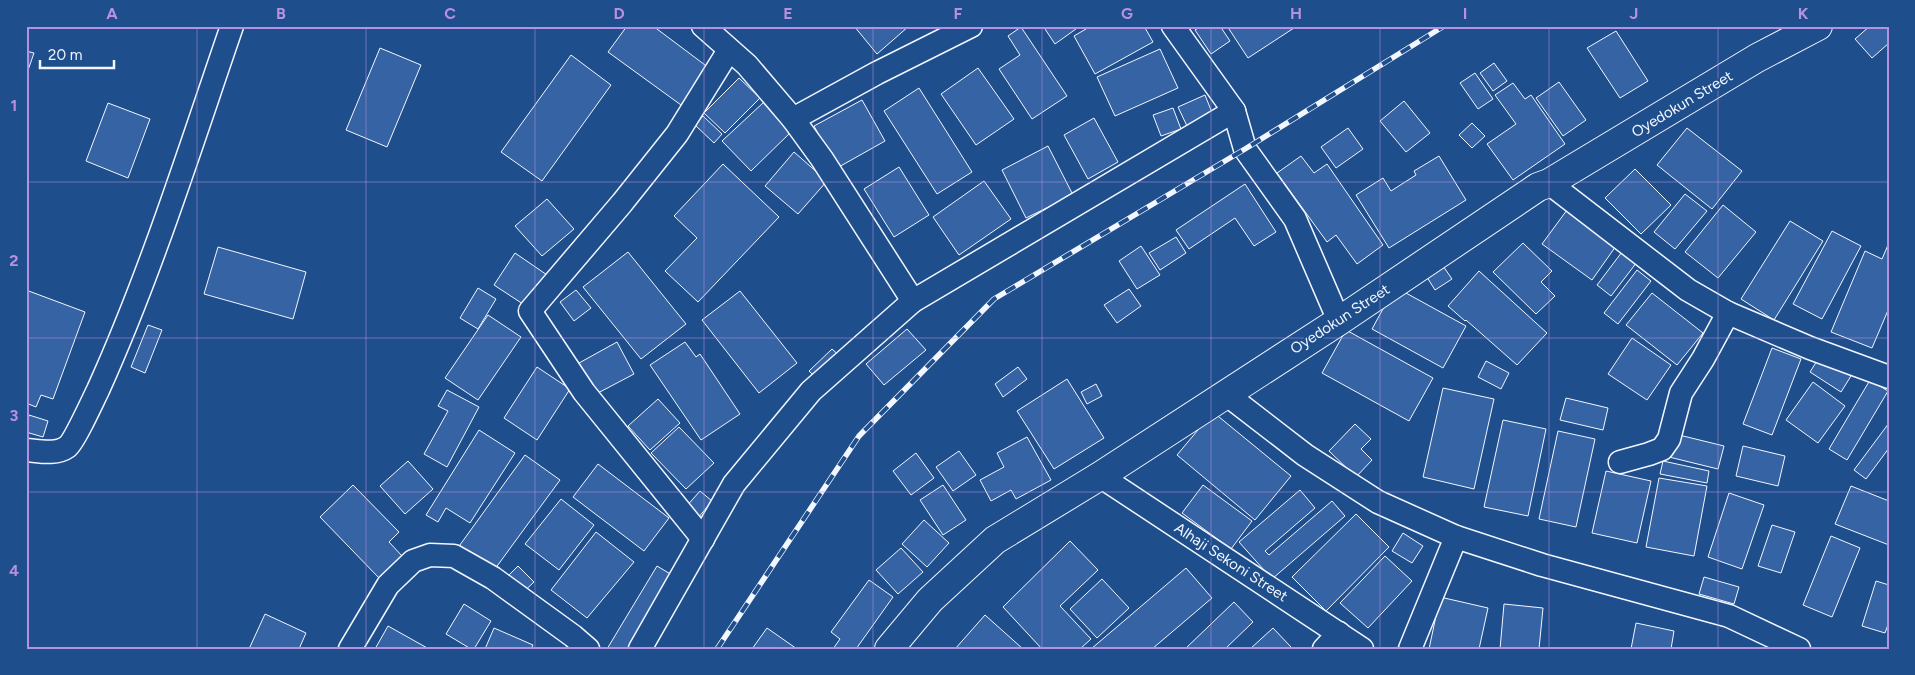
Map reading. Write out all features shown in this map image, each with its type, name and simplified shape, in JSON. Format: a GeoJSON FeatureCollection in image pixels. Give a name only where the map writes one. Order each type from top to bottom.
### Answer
{"type":"FeatureCollection","features":[{"type":"Feature","properties":{"kind":"street"},"geometry":{"type":"LineString","coordinates":[[26,450],[53,452],[68,447],[88,412],[112,359],[151,260],[232,26]]}},
{"type":"Feature","properties":{"kind":"street"},"geometry":{"type":"LineString","coordinates":[[703,26],[747,65],[793,120],[822,159],[913,300]]}},
{"type":"Feature","properties":{"kind":"street"},"geometry":{"type":"LineString","coordinates":[[793,120],[877,73],[971,26]]}},
{"type":"Feature","properties":{"kind":"street"},"geometry":{"type":"LineString","coordinates":[[1173,26],[1234,111],[1245,149],[1295,219],[1339,321]]}},
{"type":"Feature","properties":{"kind":"street","name":"Oyedokun Street"},"geometry":{"type":"LineString","coordinates":[[889,649],[930,600],[995,540],[1100,476],[1339,321],[1538,187],[1549,183],[1757,58],[1818,26]]}},
{"type":"Feature","properties":{"kind":"street"},"geometry":{"type":"LineString","coordinates":[[703,539],[584,392],[530,311],[622,203],[677,134],[729,50]]}},
{"type":"Feature","properties":{"kind":"street"},"geometry":{"type":"LineString","coordinates":[[640,649],[734,484],[811,391],[913,300],[1234,111]]}},
{"type":"Feature","properties":{"kind":"street"},"geometry":{"type":"LineString","coordinates":[[1549,183],[1688,290],[1728,313],[1810,348],[1889,377]]}},
{"type":"Feature","properties":{"kind":"street"},"geometry":{"type":"LineString","coordinates":[[1620,462],[1662,449],[1669,439],[1680,393],[1703,359],[1728,313]]}},
{"type":"Feature","properties":{"kind":"street"},"geometry":{"type":"LineString","coordinates":[[1226,394],[1305,455],[1378,502],[1456,536],[1542,565],[1730,616],[1799,649]]}},
{"type":"Feature","properties":{"kind":"street","name":"Alhaji Sekoni Street"},"geometry":{"type":"LineString","coordinates":[[1100,476],[1331,641],[1362,649]]}},
{"type":"Feature","properties":{"kind":"street"},"geometry":{"type":"LineString","coordinates":[[1410,649],[1456,536]]}},
{"type":"Feature","properties":{"kind":"street"},"geometry":{"type":"LineString","coordinates":[[350,649],[388,585],[413,561],[430,555],[454,556],[493,578],[588,649]]}},
{"type":"Feature","properties":{"kind":"building"},"geometry":{"type":"Polygon","coordinates":[[[627,26],[653,26],[709,68],[681,105],[608,52],[627,26]]]}},
{"type":"Feature","properties":{"kind":"building"},"geometry":{"type":"Polygon","coordinates":[[[854,26],[909,26],[877,54],[854,26]]]}},
{"type":"Feature","properties":{"kind":"building"},"geometry":{"type":"Polygon","coordinates":[[[1043,26],[1080,26],[1055,44],[1043,26]]]}},
{"type":"Feature","properties":{"kind":"building"},"geometry":{"type":"Polygon","coordinates":[[[1091,26],[1144,26],[1153,42],[1095,74],[1074,36],[1091,26]]]}},
{"type":"Feature","properties":{"kind":"building"},"geometry":{"type":"Polygon","coordinates":[[[1201,26],[1220,26],[1230,41],[1211,54],[1195,30],[1201,26]]]}},
{"type":"Feature","properties":{"kind":"building"},"geometry":{"type":"Polygon","coordinates":[[[1227,26],[1297,26],[1248,58],[1227,26]]]}},
{"type":"Feature","properties":{"kind":"building"},"geometry":{"type":"Polygon","coordinates":[[[1870,26],[1889,26],[1889,43],[1872,58],[1855,39],[1870,26]]]}},
{"type":"Feature","properties":{"kind":"building"},"geometry":{"type":"Polygon","coordinates":[[[1021,27],[1067,96],[1032,119],[999,69],[1020,55],[1008,36],[1021,27]]]}},
{"type":"Feature","properties":{"kind":"building"},"geometry":{"type":"Polygon","coordinates":[[[1616,31],[1648,81],[1620,98],[1587,48],[1616,31]]]}},
{"type":"Feature","properties":{"kind":"building"},"geometry":{"type":"Polygon","coordinates":[[[380,48],[421,65],[387,147],[346,130],[380,48]]]}},
{"type":"Feature","properties":{"kind":"building"},"geometry":{"type":"Polygon","coordinates":[[[1160,49],[1178,88],[1115,116],[1097,77],[1160,49]]]}},
{"type":"Feature","properties":{"kind":"building"},"geometry":{"type":"Polygon","coordinates":[[[26,51],[34,53],[26,76],[26,51]]]}},
{"type":"Feature","properties":{"kind":"building"},"geometry":{"type":"Polygon","coordinates":[[[571,55],[611,85],[542,181],[501,152],[571,55]]]}},
{"type":"Feature","properties":{"kind":"building"},"geometry":{"type":"Polygon","coordinates":[[[1494,63],[1507,81],[1493,91],[1480,73],[1494,63]]]}},
{"type":"Feature","properties":{"kind":"building"},"geometry":{"type":"Polygon","coordinates":[[[978,68],[1014,119],[976,145],[941,94],[978,68]]]}},
{"type":"Feature","properties":{"kind":"building"},"geometry":{"type":"Polygon","coordinates":[[[1475,73],[1493,99],[1478,109],[1460,83],[1475,73]]]}},
{"type":"Feature","properties":{"kind":"building"},"geometry":{"type":"Polygon","coordinates":[[[739,78],[760,98],[725,133],[704,113],[739,78]]]}},
{"type":"Feature","properties":{"kind":"building"},"geometry":{"type":"Polygon","coordinates":[[[1559,82],[1586,120],[1563,136],[1536,98],[1559,82]]]}},
{"type":"Feature","properties":{"kind":"building"},"geometry":{"type":"Polygon","coordinates":[[[1513,83],[1525,99],[1531,95],[1565,144],[1513,180],[1487,144],[1516,124],[1495,95],[1513,83]]]}},
{"type":"Feature","properties":{"kind":"building"},"geometry":{"type":"Polygon","coordinates":[[[919,88],[972,172],[937,194],[884,111],[919,88]]]}},
{"type":"Feature","properties":{"kind":"building"},"geometry":{"type":"Polygon","coordinates":[[[1205,95],[1213,115],[1187,126],[1178,107],[1205,95]]]}},
{"type":"Feature","properties":{"kind":"building"},"geometry":{"type":"Polygon","coordinates":[[[862,100],[885,141],[837,168],[814,126],[862,100]]]}},
{"type":"Feature","properties":{"kind":"building"},"geometry":{"type":"Polygon","coordinates":[[[1404,101],[1430,133],[1406,152],[1380,121],[1404,101]]]}},
{"type":"Feature","properties":{"kind":"building"},"geometry":{"type":"Polygon","coordinates":[[[764,102],[792,131],[751,171],[722,141],[764,102]]]}},
{"type":"Feature","properties":{"kind":"building"},"geometry":{"type":"Polygon","coordinates":[[[108,103],[150,119],[128,178],[86,161],[108,103]]]}},
{"type":"Feature","properties":{"kind":"building"},"geometry":{"type":"Polygon","coordinates":[[[1173,108],[1181,129],[1161,136],[1153,115],[1173,108]]]}},
{"type":"Feature","properties":{"kind":"building"},"geometry":{"type":"Polygon","coordinates":[[[703,116],[722,134],[714,143],[695,125],[703,116]]]}},
{"type":"Feature","properties":{"kind":"building"},"geometry":{"type":"Polygon","coordinates":[[[1094,118],[1118,162],[1088,179],[1064,135],[1094,118]]]}},
{"type":"Feature","properties":{"kind":"building"},"geometry":{"type":"Polygon","coordinates":[[[1472,123],[1485,136],[1472,148],[1459,135],[1472,123]]]}},
{"type":"Feature","properties":{"kind":"building"},"geometry":{"type":"Polygon","coordinates":[[[1348,128],[1363,149],[1336,168],[1321,147],[1348,128]]]}},
{"type":"Feature","properties":{"kind":"building"},"geometry":{"type":"Polygon","coordinates":[[[1687,128],[1742,171],[1712,209],[1657,165],[1687,128]]]}},
{"type":"Feature","properties":{"kind":"building"},"geometry":{"type":"Polygon","coordinates":[[[1048,146],[1073,195],[1026,218],[1002,170],[1048,146]]]}},
{"type":"Feature","properties":{"kind":"building"},"geometry":{"type":"Polygon","coordinates":[[[794,152],[827,181],[798,214],[765,186],[794,152]]]}},
{"type":"Feature","properties":{"kind":"building"},"geometry":{"type":"Polygon","coordinates":[[[1301,156],[1314,173],[1327,164],[1383,245],[1357,264],[1336,235],[1327,242],[1277,173],[1301,156]]]}},
{"type":"Feature","properties":{"kind":"building"},"geometry":{"type":"Polygon","coordinates":[[[1439,156],[1466,200],[1389,248],[1356,195],[1383,178],[1391,191],[1416,175],[1414,171],[1439,156]]]}},
{"type":"Feature","properties":{"kind":"building"},"geometry":{"type":"Polygon","coordinates":[[[723,164],[779,217],[698,302],[665,271],[697,238],[674,216],[723,164]]]}},
{"type":"Feature","properties":{"kind":"building"},"geometry":{"type":"Polygon","coordinates":[[[899,167],[929,215],[894,237],[864,189],[899,167]]]}},
{"type":"Feature","properties":{"kind":"building"},"geometry":{"type":"Polygon","coordinates":[[[1635,169],[1671,205],[1641,234],[1605,198],[1635,169]]]}},
{"type":"Feature","properties":{"kind":"building"},"geometry":{"type":"Polygon","coordinates":[[[984,181],[1011,219],[959,255],[933,217],[984,181]]]}},
{"type":"Feature","properties":{"kind":"building"},"geometry":{"type":"Polygon","coordinates":[[[1245,184],[1276,232],[1254,246],[1235,218],[1189,249],[1176,230],[1245,184]]]}},
{"type":"Feature","properties":{"kind":"building"},"geometry":{"type":"Polygon","coordinates":[[[1685,194],[1707,211],[1675,249],[1654,232],[1685,194]]]}},
{"type":"Feature","properties":{"kind":"building"},"geometry":{"type":"Polygon","coordinates":[[[547,199],[574,229],[542,256],[515,226],[547,199]]]}},
{"type":"Feature","properties":{"kind":"building"},"geometry":{"type":"Polygon","coordinates":[[[1723,205],[1756,232],[1718,278],[1685,252],[1723,205]]]}},
{"type":"Feature","properties":{"kind":"building"},"geometry":{"type":"Polygon","coordinates":[[[1567,210],[1616,246],[1592,280],[1542,244],[1567,210]]]}},
{"type":"Feature","properties":{"kind":"building"},"geometry":{"type":"Polygon","coordinates":[[[1790,221],[1823,241],[1774,320],[1741,299],[1790,221]]]}},
{"type":"Feature","properties":{"kind":"building"},"geometry":{"type":"Polygon","coordinates":[[[1832,231],[1861,246],[1822,319],[1793,304],[1832,231]]]}},
{"type":"Feature","properties":{"kind":"building"},"geometry":{"type":"Polygon","coordinates":[[[1176,237],[1186,253],[1160,270],[1149,253],[1176,237]]]}},
{"type":"Feature","properties":{"kind":"building"},"geometry":{"type":"Polygon","coordinates":[[[1523,243],[1552,271],[1541,282],[1555,296],[1536,314],[1493,272],[1523,243]]]}},
{"type":"Feature","properties":{"kind":"building"},"geometry":{"type":"Polygon","coordinates":[[[1888,245],[1889,308],[1872,348],[1831,332],[1865,251],[1882,259],[1888,245]]]}},
{"type":"Feature","properties":{"kind":"building"},"geometry":{"type":"Polygon","coordinates":[[[1141,246],[1160,275],[1137,289],[1119,261],[1141,246]]]}},
{"type":"Feature","properties":{"kind":"building"},"geometry":{"type":"Polygon","coordinates":[[[218,247],[306,272],[293,319],[204,294],[218,247]]]}},
{"type":"Feature","properties":{"kind":"building"},"geometry":{"type":"Polygon","coordinates":[[[628,252],[686,324],[641,359],[583,287],[628,252]]]}},
{"type":"Feature","properties":{"kind":"building"},"geometry":{"type":"Polygon","coordinates":[[[1622,252],[1637,262],[1611,296],[1597,285],[1622,252]]]}},
{"type":"Feature","properties":{"kind":"building"},"geometry":{"type":"Polygon","coordinates":[[[515,253],[550,277],[529,308],[494,285],[515,253]]]}},
{"type":"Feature","properties":{"kind":"building"},"geometry":{"type":"Polygon","coordinates":[[[1441,263],[1452,279],[1435,290],[1425,274],[1441,263]]]}},
{"type":"Feature","properties":{"kind":"building"},"geometry":{"type":"Polygon","coordinates":[[[1637,270],[1651,281],[1618,324],[1604,313],[1637,270]]]}},
{"type":"Feature","properties":{"kind":"building"},"geometry":{"type":"Polygon","coordinates":[[[1479,271],[1547,333],[1517,365],[1448,306],[1479,271]]]}},
{"type":"Feature","properties":{"kind":"building"},"geometry":{"type":"Polygon","coordinates":[[[1395,287],[1466,326],[1443,368],[1372,329],[1395,287]]]}},
{"type":"Feature","properties":{"kind":"building"},"geometry":{"type":"Polygon","coordinates":[[[478,288],[496,299],[478,329],[460,318],[478,288]]]}},
{"type":"Feature","properties":{"kind":"building"},"geometry":{"type":"Polygon","coordinates":[[[1129,289],[1141,306],[1117,323],[1104,305],[1129,289]]]}},
{"type":"Feature","properties":{"kind":"building"},"geometry":{"type":"Polygon","coordinates":[[[26,290],[85,312],[53,399],[41,395],[36,407],[26,403],[26,290]]]}},
{"type":"Feature","properties":{"kind":"building"},"geometry":{"type":"Polygon","coordinates":[[[576,290],[591,308],[574,321],[560,302],[576,290]]]}},
{"type":"Feature","properties":{"kind":"building"},"geometry":{"type":"Polygon","coordinates":[[[740,291],[797,363],[759,393],[702,320],[740,291]]]}},
{"type":"Feature","properties":{"kind":"building"},"geometry":{"type":"Polygon","coordinates":[[[1652,293],[1703,333],[1677,365],[1626,325],[1652,293]]]}},
{"type":"Feature","properties":{"kind":"building"},"geometry":{"type":"Polygon","coordinates":[[[488,315],[521,337],[478,400],[445,378],[488,315]]]}},
{"type":"Feature","properties":{"kind":"building"},"geometry":{"type":"Polygon","coordinates":[[[148,325],[162,330],[145,373],[131,367],[148,325]]]}},
{"type":"Feature","properties":{"kind":"building"},"geometry":{"type":"Polygon","coordinates":[[[907,329],[926,350],[884,385],[866,364],[907,329]]]}},
{"type":"Feature","properties":{"kind":"building"},"geometry":{"type":"Polygon","coordinates":[[[1346,330],[1433,378],[1409,421],[1322,373],[1346,330]]]}},
{"type":"Feature","properties":{"kind":"building"},"geometry":{"type":"Polygon","coordinates":[[[1632,338],[1671,365],[1647,400],[1608,374],[1632,338]]]}},
{"type":"Feature","properties":{"kind":"building"},"geometry":{"type":"Polygon","coordinates":[[[617,342],[634,374],[596,394],[579,363],[617,342]]]}},
{"type":"Feature","properties":{"kind":"building"},"geometry":{"type":"Polygon","coordinates":[[[685,342],[696,357],[700,354],[740,414],[701,440],[650,365],[685,342]]]}},
{"type":"Feature","properties":{"kind":"building"},"geometry":{"type":"Polygon","coordinates":[[[1772,348],[1801,359],[1772,435],[1743,424],[1772,348]]]}},
{"type":"Feature","properties":{"kind":"building"},"geometry":{"type":"Polygon","coordinates":[[[832,349],[842,358],[819,381],[809,371],[832,349]]]}},
{"type":"Feature","properties":{"kind":"building"},"geometry":{"type":"Polygon","coordinates":[[[1820,356],[1851,376],[1841,392],[1810,372],[1820,356]]]}},
{"type":"Feature","properties":{"kind":"building"},"geometry":{"type":"Polygon","coordinates":[[[1486,361],[1509,373],[1501,389],[1478,377],[1486,361]]]}},
{"type":"Feature","properties":{"kind":"building"},"geometry":{"type":"Polygon","coordinates":[[[537,367],[570,389],[537,440],[504,418],[537,367]]]}},
{"type":"Feature","properties":{"kind":"building"},"geometry":{"type":"Polygon","coordinates":[[[1018,367],[1027,379],[1003,397],[995,384],[1018,367]]]}},
{"type":"Feature","properties":{"kind":"building"},"geometry":{"type":"Polygon","coordinates":[[[1067,379],[1104,438],[1054,469],[1017,411],[1067,379]]]}},
{"type":"Feature","properties":{"kind":"building"},"geometry":{"type":"Polygon","coordinates":[[[1870,380],[1888,391],[1847,460],[1829,449],[1870,380]]]}},
{"type":"Feature","properties":{"kind":"building"},"geometry":{"type":"Polygon","coordinates":[[[1813,382],[1845,406],[1818,443],[1786,420],[1813,382]]]}},
{"type":"Feature","properties":{"kind":"building"},"geometry":{"type":"Polygon","coordinates":[[[1096,384],[1102,396],[1087,404],[1081,392],[1096,384]]]}},
{"type":"Feature","properties":{"kind":"building"},"geometry":{"type":"Polygon","coordinates":[[[1443,388],[1494,399],[1474,489],[1423,477],[1443,388]]]}},
{"type":"Feature","properties":{"kind":"building"},"geometry":{"type":"Polygon","coordinates":[[[447,390],[479,407],[447,467],[424,454],[448,411],[438,406],[447,390]]]}},
{"type":"Feature","properties":{"kind":"building"},"geometry":{"type":"Polygon","coordinates":[[[1566,398],[1608,408],[1603,430],[1560,420],[1566,398]]]}},
{"type":"Feature","properties":{"kind":"building"},"geometry":{"type":"Polygon","coordinates":[[[658,399],[680,423],[650,450],[628,426],[658,399]]]}},
{"type":"Feature","properties":{"kind":"building"},"geometry":{"type":"Polygon","coordinates":[[[1213,412],[1291,476],[1255,520],[1177,455],[1213,412]]]}},
{"type":"Feature","properties":{"kind":"building"},"geometry":{"type":"Polygon","coordinates":[[[29,415],[48,421],[43,437],[26,432],[29,415]]]}},
{"type":"Feature","properties":{"kind":"building"},"geometry":{"type":"Polygon","coordinates":[[[1503,420],[1546,429],[1528,516],[1484,507],[1503,420]]]}},
{"type":"Feature","properties":{"kind":"building"},"geometry":{"type":"Polygon","coordinates":[[[1889,423],[1889,448],[1866,479],[1854,470],[1889,423]]]}},
{"type":"Feature","properties":{"kind":"building"},"geometry":{"type":"Polygon","coordinates":[[[1355,424],[1371,439],[1361,449],[1372,460],[1356,477],[1329,451],[1355,424]]]}},
{"type":"Feature","properties":{"kind":"building"},"geometry":{"type":"Polygon","coordinates":[[[679,427],[714,463],[686,489],[651,453],[679,427]]]}},
{"type":"Feature","properties":{"kind":"building"},"geometry":{"type":"Polygon","coordinates":[[[479,430],[515,453],[470,523],[446,508],[438,522],[426,515],[479,430]]]}},
{"type":"Feature","properties":{"kind":"building"},"geometry":{"type":"Polygon","coordinates":[[[1558,431],[1595,439],[1576,527],[1539,519],[1558,431]]]}},
{"type":"Feature","properties":{"kind":"building"},"geometry":{"type":"Polygon","coordinates":[[[1675,434],[1724,446],[1718,469],[1669,457],[1675,434]]]}},
{"type":"Feature","properties":{"kind":"building"},"geometry":{"type":"Polygon","coordinates":[[[1027,437],[1051,480],[1016,499],[1011,490],[991,501],[980,480],[1004,467],[997,453],[1027,437]]]}},
{"type":"Feature","properties":{"kind":"building"},"geometry":{"type":"Polygon","coordinates":[[[1743,446],[1785,456],[1778,486],[1736,476],[1743,446]]]}},
{"type":"Feature","properties":{"kind":"building"},"geometry":{"type":"Polygon","coordinates":[[[959,451],[976,475],[953,491],[936,467],[959,451]]]}},
{"type":"Feature","properties":{"kind":"building"},"geometry":{"type":"Polygon","coordinates":[[[916,453],[934,478],[911,495],[893,471],[916,453]]]}},
{"type":"Feature","properties":{"kind":"building"},"geometry":{"type":"Polygon","coordinates":[[[525,455],[560,480],[492,573],[457,549],[525,455]]]}},
{"type":"Feature","properties":{"kind":"building"},"geometry":{"type":"Polygon","coordinates":[[[408,461],[433,489],[405,514],[380,486],[408,461]]]}},
{"type":"Feature","properties":{"kind":"building"},"geometry":{"type":"Polygon","coordinates":[[[1663,461],[1709,471],[1707,483],[1660,474],[1663,461]]]}},
{"type":"Feature","properties":{"kind":"building"},"geometry":{"type":"Polygon","coordinates":[[[598,464],[669,518],[644,551],[573,497],[598,464]]]}},
{"type":"Feature","properties":{"kind":"building"},"geometry":{"type":"Polygon","coordinates":[[[1606,471],[1651,481],[1637,543],[1592,533],[1606,471]]]}},
{"type":"Feature","properties":{"kind":"building"},"geometry":{"type":"Polygon","coordinates":[[[1659,478],[1707,486],[1694,556],[1646,547],[1659,478]]]}},
{"type":"Feature","properties":{"kind":"building"},"geometry":{"type":"Polygon","coordinates":[[[353,485],[399,532],[389,542],[403,557],[380,579],[320,517],[353,485]]]}},
{"type":"Feature","properties":{"kind":"building"},"geometry":{"type":"Polygon","coordinates":[[[943,485],[966,520],[943,535],[920,500],[943,485]]]}},
{"type":"Feature","properties":{"kind":"building"},"geometry":{"type":"Polygon","coordinates":[[[1203,485],[1252,521],[1231,549],[1182,513],[1203,485]]]}},
{"type":"Feature","properties":{"kind":"building"},"geometry":{"type":"Polygon","coordinates":[[[1851,486],[1889,501],[1889,545],[1835,524],[1851,486]]]}},
{"type":"Feature","properties":{"kind":"building"},"geometry":{"type":"Polygon","coordinates":[[[1300,490],[1315,508],[1265,551],[1269,555],[1332,501],[1345,516],[1272,579],[1239,542],[1300,490]]]}},
{"type":"Feature","properties":{"kind":"building"},"geometry":{"type":"Polygon","coordinates":[[[700,491],[712,501],[698,518],[685,508],[700,491]]]}},
{"type":"Feature","properties":{"kind":"building"},"geometry":{"type":"Polygon","coordinates":[[[1729,493],[1764,505],[1742,569],[1708,557],[1729,493]]]}},
{"type":"Feature","properties":{"kind":"building"},"geometry":{"type":"Polygon","coordinates":[[[561,499],[594,525],[559,570],[525,544],[561,499]]]}},
{"type":"Feature","properties":{"kind":"building"},"geometry":{"type":"Polygon","coordinates":[[[1356,514],[1389,547],[1326,611],[1292,577],[1356,514]]]}},
{"type":"Feature","properties":{"kind":"building"},"geometry":{"type":"Polygon","coordinates":[[[924,520],[949,543],[927,567],[902,544],[924,520]]]}},
{"type":"Feature","properties":{"kind":"building"},"geometry":{"type":"Polygon","coordinates":[[[1772,525],[1795,532],[1781,573],[1758,566],[1772,525]]]}},
{"type":"Feature","properties":{"kind":"building"},"geometry":{"type":"Polygon","coordinates":[[[596,532],[634,562],[587,618],[551,590],[596,532]]]}},
{"type":"Feature","properties":{"kind":"building"},"geometry":{"type":"Polygon","coordinates":[[[1403,533],[1423,546],[1412,563],[1392,551],[1403,533]]]}},
{"type":"Feature","properties":{"kind":"building"},"geometry":{"type":"Polygon","coordinates":[[[1831,536],[1860,548],[1832,617],[1803,605],[1831,536]]]}},
{"type":"Feature","properties":{"kind":"building"},"geometry":{"type":"Polygon","coordinates":[[[1070,541],[1098,570],[1060,606],[1091,639],[1080,649],[1042,649],[1003,607],[1070,541]]]}},
{"type":"Feature","properties":{"kind":"building"},"geometry":{"type":"Polygon","coordinates":[[[901,548],[923,572],[898,594],[876,570],[901,548]]]}},
{"type":"Feature","properties":{"kind":"building"},"geometry":{"type":"Polygon","coordinates":[[[1385,556],[1412,581],[1368,628],[1340,603],[1385,556]]]}},
{"type":"Feature","properties":{"kind":"building"},"geometry":{"type":"Polygon","coordinates":[[[518,566],[534,582],[519,596],[503,581],[518,566]]]}},
{"type":"Feature","properties":{"kind":"building"},"geometry":{"type":"Polygon","coordinates":[[[657,566],[672,575],[627,649],[607,649],[657,566]]]}},
{"type":"Feature","properties":{"kind":"building"},"geometry":{"type":"Polygon","coordinates":[[[1186,568],[1212,598],[1152,649],[1091,649],[1186,568]]]}},
{"type":"Feature","properties":{"kind":"building"},"geometry":{"type":"Polygon","coordinates":[[[1704,577],[1739,587],[1734,604],[1699,594],[1704,577]]]}},
{"type":"Feature","properties":{"kind":"building"},"geometry":{"type":"Polygon","coordinates":[[[1102,579],[1129,608],[1097,638],[1070,609],[1102,579]]]}},
{"type":"Feature","properties":{"kind":"building"},"geometry":{"type":"Polygon","coordinates":[[[869,580],[893,597],[856,649],[833,649],[840,639],[831,632],[869,580]]]}},
{"type":"Feature","properties":{"kind":"building"},"geometry":{"type":"Polygon","coordinates":[[[1876,581],[1889,585],[1889,622],[1885,633],[1862,626],[1876,581]]]}},
{"type":"Feature","properties":{"kind":"building"},"geometry":{"type":"Polygon","coordinates":[[[1440,597],[1488,608],[1479,649],[1429,649],[1440,597]]]}},
{"type":"Feature","properties":{"kind":"building"},"geometry":{"type":"Polygon","coordinates":[[[1234,602],[1253,622],[1225,649],[1185,649],[1234,602]]]}},
{"type":"Feature","properties":{"kind":"building"},"geometry":{"type":"Polygon","coordinates":[[[464,604],[491,621],[474,649],[446,634],[464,604]]]}},
{"type":"Feature","properties":{"kind":"building"},"geometry":{"type":"Polygon","coordinates":[[[1504,604],[1543,608],[1539,649],[1500,649],[1504,604]]]}},
{"type":"Feature","properties":{"kind":"building"},"geometry":{"type":"Polygon","coordinates":[[[265,614],[306,633],[299,649],[249,649],[265,614]]]}},
{"type":"Feature","properties":{"kind":"building"},"geometry":{"type":"Polygon","coordinates":[[[985,615],[1023,649],[955,649],[985,615]]]}},
{"type":"Feature","properties":{"kind":"building"},"geometry":{"type":"Polygon","coordinates":[[[1636,623],[1674,631],[1671,649],[1631,649],[1636,623]]]}},
{"type":"Feature","properties":{"kind":"building"},"geometry":{"type":"Polygon","coordinates":[[[388,626],[429,649],[375,649],[388,626]]]}},
{"type":"Feature","properties":{"kind":"building"},"geometry":{"type":"Polygon","coordinates":[[[494,628],[533,645],[531,649],[485,649],[494,628]]]}},
{"type":"Feature","properties":{"kind":"building"},"geometry":{"type":"Polygon","coordinates":[[[767,628],[797,649],[752,649],[767,628]]]}},
{"type":"Feature","properties":{"kind":"building"},"geometry":{"type":"Polygon","coordinates":[[[1273,628],[1291,647],[1290,649],[1250,649],[1273,628]]]}},
{"type":"Feature","properties":{"kind":"railway"},"geometry":{"type":"LineString","coordinates":[[717,649],[859,436],[994,299],[1245,149],[1444,26]]}}]}
